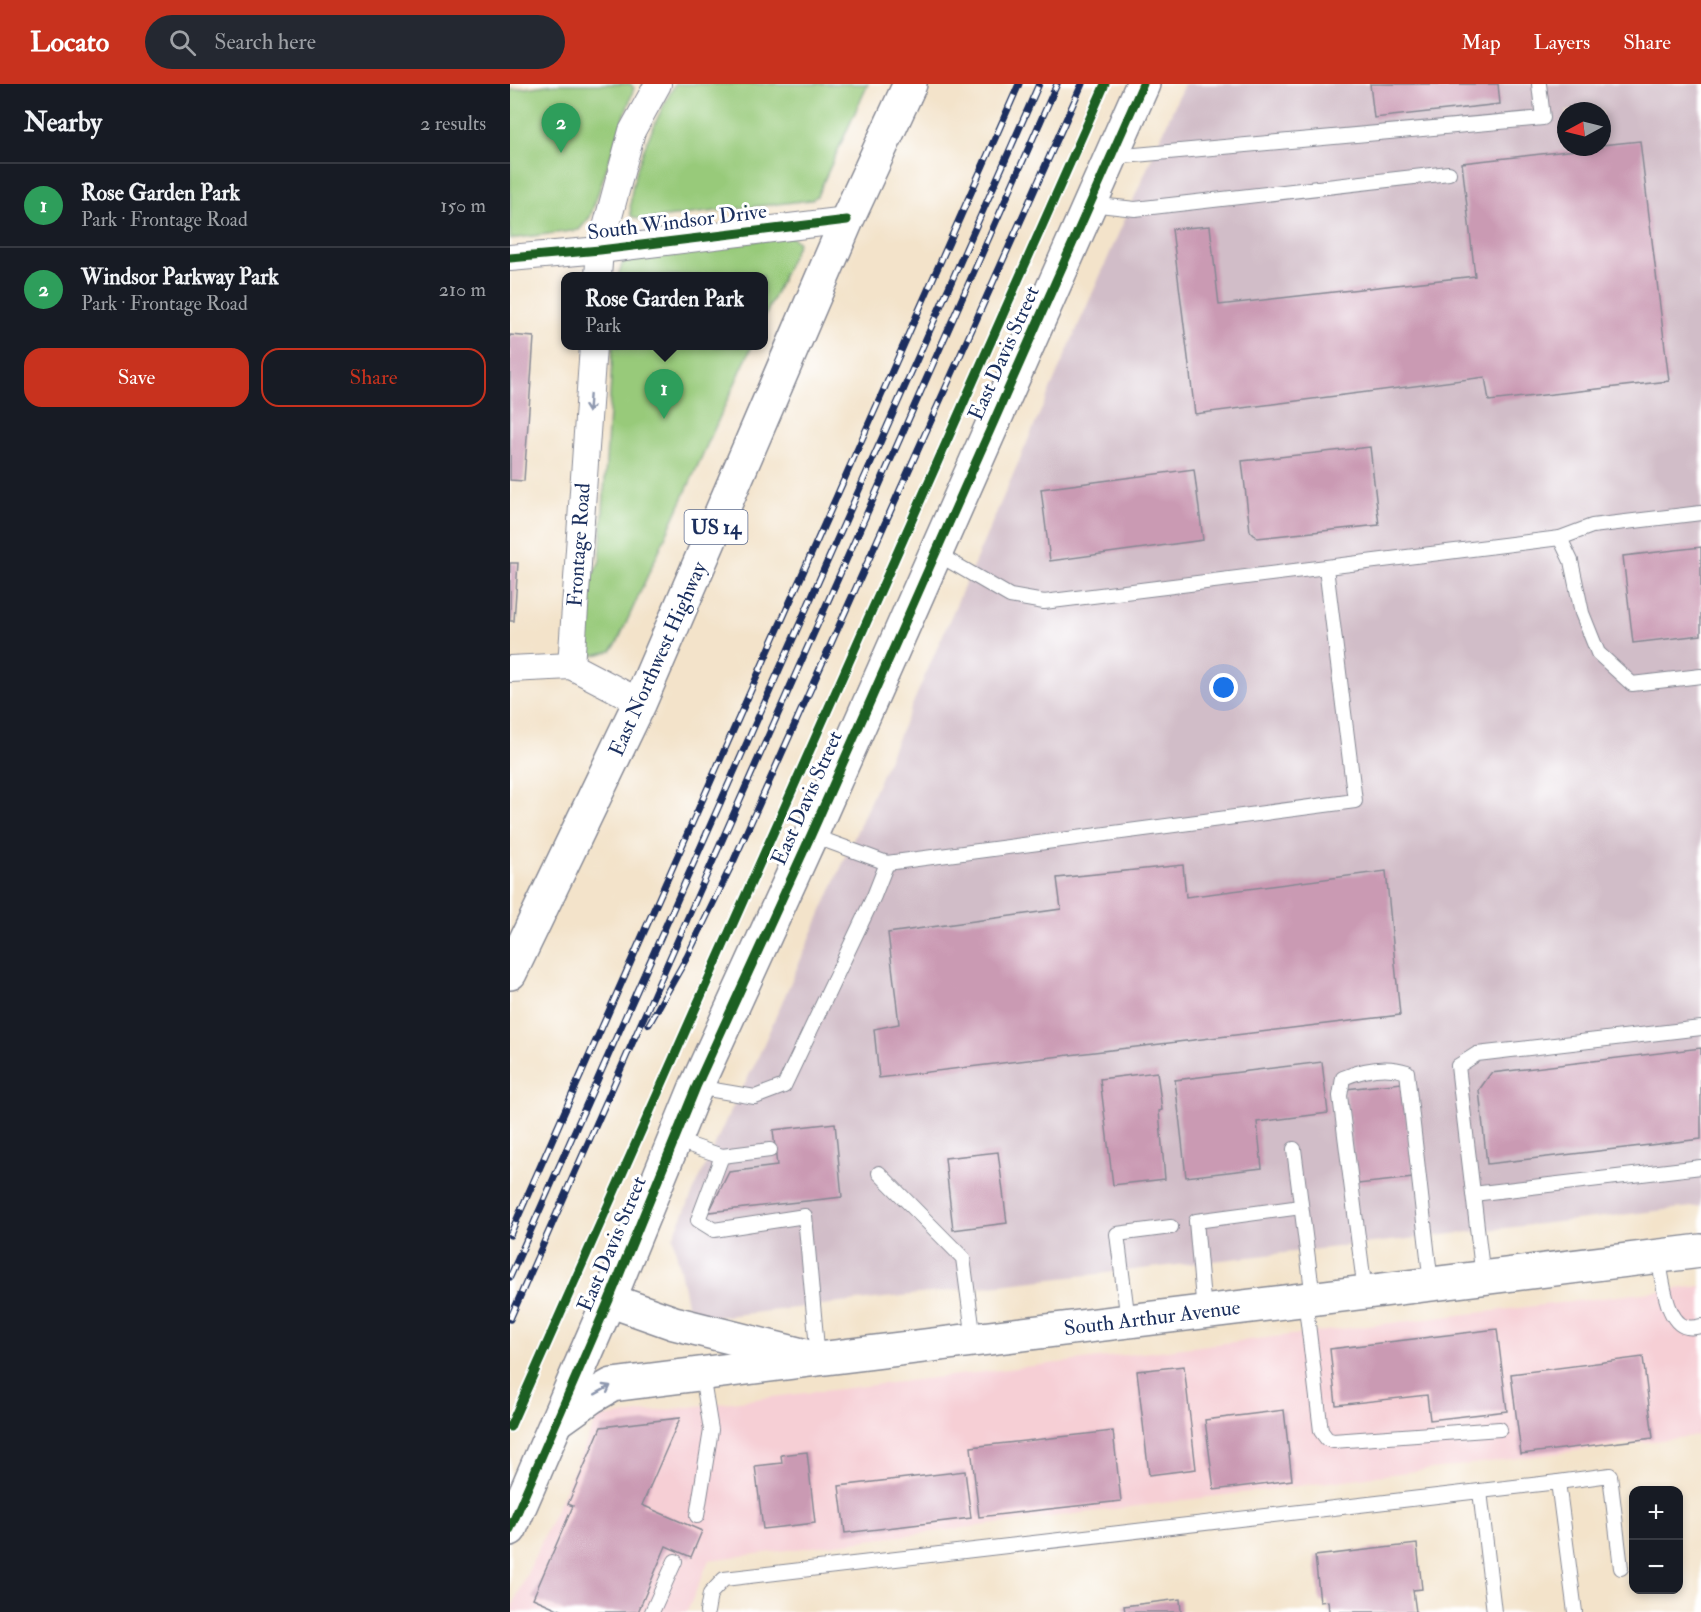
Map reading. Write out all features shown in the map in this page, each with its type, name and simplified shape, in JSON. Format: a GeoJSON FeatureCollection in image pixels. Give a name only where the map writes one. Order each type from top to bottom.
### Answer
{"type":"FeatureCollection","features":[{"type":"Feature","properties":{"kind":"street"},"geometry":{"type":"LineString","coordinates":[[598,272],[600,250],[632,131],[658,84]]}},
{"type":"Feature","properties":{"kind":"street","name":"East Northwest Highway"},"geometry":{"type":"LineString","coordinates":[[511,978],[640,702],[847,220],[910,84]]}},
{"type":"Feature","properties":{"kind":"street","name":"East Davis Street"},"geometry":{"type":"LineString","coordinates":[[510,1529],[609,1300],[696,1088],[811,835],[934,552],[1143,84]]}},
{"type":"Feature","properties":{"kind":"street","name":"South Windsor Drive"},"geometry":{"type":"LineString","coordinates":[[510,258],[600,250],[847,220]]}},
{"type":"Feature","properties":{"kind":"street","name":"Frontage Road"},"geometry":{"type":"LineString","coordinates":[[571,666],[593,350]]}},
{"type":"Feature","properties":{"kind":"street"},"geometry":{"type":"LineString","coordinates":[[510,669],[571,666],[640,702]]}},
{"type":"Feature","properties":{"kind":"street","name":"South Arthur Avenue"},"geometry":{"type":"LineString","coordinates":[[609,1300],[674,1323],[818,1359],[1701,1251]]}},
{"type":"Feature","properties":{"kind":"street"},"geometry":{"type":"LineString","coordinates":[[555,1423],[612,1385],[818,1359]]}},
{"type":"Feature","properties":{"kind":"lane"},"geometry":{"type":"LineString","coordinates":[[1110,157],[1543,118],[1539,84]]}},
{"type":"Feature","properties":{"kind":"lane"},"geometry":{"type":"LineString","coordinates":[[1090,204],[1135,209],[1449,173]]}},
{"type":"Feature","properties":{"kind":"lane"},"geometry":{"type":"LineString","coordinates":[[934,552],[1010,596],[1044,603],[1560,538],[1592,526],[1701,513]]}},
{"type":"Feature","properties":{"kind":"lane"},"geometry":{"type":"LineString","coordinates":[[1560,538],[1571,561],[1582,613],[1598,652],[1632,684],[1701,676]]}},
{"type":"Feature","properties":{"kind":"lane"},"geometry":{"type":"LineString","coordinates":[[811,835],[887,863],[1355,801],[1326,568]]}},
{"type":"Feature","properties":{"kind":"lane"},"geometry":{"type":"LineString","coordinates":[[696,1088],[755,1097],[784,1086],[874,896],[887,863]]}},
{"type":"Feature","properties":{"kind":"lane"},"geometry":{"type":"LineString","coordinates":[[1483,1278],[1458,1066],[1478,1054],[1701,1028]]}},
{"type":"Feature","properties":{"kind":"lane"},"geometry":{"type":"LineString","coordinates":[[1365,1292],[1340,1096],[1343,1078],[1359,1071],[1394,1069],[1407,1072],[1431,1284]]}},
{"type":"Feature","properties":{"kind":"lane"},"geometry":{"type":"LineString","coordinates":[[675,1140],[722,1156],[770,1150]]}},
{"type":"Feature","properties":{"kind":"lane"},"geometry":{"type":"LineString","coordinates":[[1294,1149],[1321,1431],[1327,1439],[1333,1441],[1500,1430]]}},
{"type":"Feature","properties":{"kind":"lane"},"geometry":{"type":"LineString","coordinates":[[722,1156],[698,1220],[714,1230],[805,1216],[818,1359]]}},
{"type":"Feature","properties":{"kind":"lane"},"geometry":{"type":"LineString","coordinates":[[1473,1194],[1701,1167]]}},
{"type":"Feature","properties":{"kind":"lane"},"geometry":{"type":"LineString","coordinates":[[879,1173],[963,1258],[974,1340]]}},
{"type":"Feature","properties":{"kind":"lane"},"geometry":{"type":"LineString","coordinates":[[1204,1312],[1196,1221],[1301,1207]]}},
{"type":"Feature","properties":{"kind":"lane"},"geometry":{"type":"LineString","coordinates":[[1128,1321],[1117,1234],[1171,1227]]}},
{"type":"Feature","properties":{"kind":"lane"},"geometry":{"type":"LineString","coordinates":[[1658,1256],[1668,1304],[1676,1322],[1688,1328],[1701,1326]]}},
{"type":"Feature","properties":{"kind":"lane"},"geometry":{"type":"LineString","coordinates":[[697,1516],[711,1430],[702,1375]]}},
{"type":"Feature","properties":{"kind":"lane"},"geometry":{"type":"LineString","coordinates":[[707,1612],[710,1594],[724,1579],[1610,1475],[1621,1568]]}},
{"type":"Feature","properties":{"kind":"lane"},"geometry":{"type":"LineString","coordinates":[[1558,1482],[1575,1612]]}},
{"type":"Feature","properties":{"kind":"lane"},"geometry":{"type":"LineString","coordinates":[[1480,1491],[1494,1612]]}},
{"type":"Feature","properties":{"kind":"lane"},"geometry":{"type":"LineString","coordinates":[[652,1612],[675,1561]]}},
{"type":"Feature","properties":{"kind":"shaded area"},"geometry":{"type":"Polygon","coordinates":[[[1184,84],[1701,84],[1701,1206],[716,1317],[689,1313],[673,1237],[726,1120],[755,1064],[1184,84]]]}},
{"type":"Feature","properties":{"kind":"shaded area"},"geometry":{"type":"Polygon","coordinates":[[[1701,1286],[1701,1435],[709,1560],[687,1612],[510,1612],[597,1418],[1701,1286]]]}},
{"type":"Feature","properties":{"kind":"green space"},"geometry":{"type":"Polygon","coordinates":[[[554,84],[630,84],[634,88],[590,217],[579,230],[510,239],[510,90],[554,84]]]}},
{"type":"Feature","properties":{"kind":"green space"},"geometry":{"type":"Polygon","coordinates":[[[675,84],[868,84],[817,196],[811,200],[641,220],[631,216],[633,184],[644,148],[675,84]]]}},
{"type":"Feature","properties":{"kind":"green space"},"geometry":{"type":"Polygon","coordinates":[[[791,236],[798,243],[768,310],[768,272],[619,272],[623,262],[637,256],[791,236]]]}},
{"type":"Feature","properties":{"kind":"green space"},"geometry":{"type":"Polygon","coordinates":[[[613,350],[750,350],[617,643],[611,651],[591,656],[585,652],[587,585],[600,561],[613,350]]]}},
{"type":"Feature","properties":{"kind":"building"},"geometry":{"type":"Polygon","coordinates":[[[1370,84],[1498,84],[1500,104],[1374,118],[1370,84]]]}},
{"type":"Feature","properties":{"kind":"building"},"geometry":{"type":"Polygon","coordinates":[[[1640,141],[1669,381],[1489,401],[1485,377],[1195,414],[1172,229],[1210,226],[1219,305],[1475,276],[1462,163],[1557,152],[1557,156],[1611,156],[1611,144],[1640,141]]]}},
{"type":"Feature","properties":{"kind":"building"},"geometry":{"type":"Polygon","coordinates":[[[510,335],[534,337],[524,481],[510,480],[510,335]]]}},
{"type":"Feature","properties":{"kind":"building"},"geometry":{"type":"Polygon","coordinates":[[[1370,447],[1379,525],[1257,538],[1250,531],[1242,461],[1370,447]]]}},
{"type":"Feature","properties":{"kind":"building"},"geometry":{"type":"Polygon","coordinates":[[[1194,469],[1203,540],[1050,561],[1041,489],[1194,469]]]}},
{"type":"Feature","properties":{"kind":"building"},"geometry":{"type":"Polygon","coordinates":[[[1701,547],[1701,635],[1633,643],[1623,556],[1701,547]]]}},
{"type":"Feature","properties":{"kind":"building"},"geometry":{"type":"Polygon","coordinates":[[[510,563],[518,563],[514,621],[510,621],[510,563]]]}},
{"type":"Feature","properties":{"kind":"building"},"geometry":{"type":"Polygon","coordinates":[[[1183,865],[1186,897],[1386,871],[1400,1015],[879,1078],[874,1029],[899,1024],[888,933],[1061,909],[1057,878],[1183,865]]]}},
{"type":"Feature","properties":{"kind":"building"},"geometry":{"type":"Polygon","coordinates":[[[1701,1048],[1701,1139],[1487,1164],[1479,1090],[1491,1073],[1701,1048]]]}},
{"type":"Feature","properties":{"kind":"building"},"geometry":{"type":"Polygon","coordinates":[[[1322,1062],[1328,1113],[1257,1122],[1262,1168],[1186,1177],[1175,1080],[1322,1062]]]}},
{"type":"Feature","properties":{"kind":"building"},"geometry":{"type":"Polygon","coordinates":[[[1157,1072],[1162,1110],[1159,1111],[1165,1179],[1113,1185],[1100,1079],[1157,1072]]]}},
{"type":"Feature","properties":{"kind":"building"},"geometry":{"type":"Polygon","coordinates":[[[1402,1083],[1413,1178],[1358,1184],[1346,1089],[1402,1083]]]}},
{"type":"Feature","properties":{"kind":"building"},"geometry":{"type":"Polygon","coordinates":[[[835,1123],[842,1197],[709,1212],[729,1172],[777,1166],[773,1130],[835,1123]]]}},
{"type":"Feature","properties":{"kind":"building"},"geometry":{"type":"Polygon","coordinates":[[[998,1152],[1007,1223],[953,1230],[945,1158],[998,1152]]]}},
{"type":"Feature","properties":{"kind":"building"},"geometry":{"type":"Polygon","coordinates":[[[1497,1329],[1507,1411],[1430,1420],[1427,1395],[1336,1405],[1330,1349],[1497,1329]]]}},
{"type":"Feature","properties":{"kind":"building"},"geometry":{"type":"Polygon","coordinates":[[[1643,1357],[1653,1438],[1521,1454],[1511,1374],[1643,1357]]]}},
{"type":"Feature","properties":{"kind":"building"},"geometry":{"type":"Polygon","coordinates":[[[1184,1366],[1196,1469],[1149,1475],[1137,1371],[1184,1366]]]}},
{"type":"Feature","properties":{"kind":"building"},"geometry":{"type":"Polygon","coordinates":[[[1284,1410],[1292,1480],[1214,1490],[1205,1420],[1284,1410]]]}},
{"type":"Feature","properties":{"kind":"building"},"geometry":{"type":"Polygon","coordinates":[[[680,1418],[642,1505],[702,1531],[691,1557],[666,1546],[638,1612],[565,1612],[533,1598],[573,1506],[568,1504],[601,1427],[680,1418]]]}},
{"type":"Feature","properties":{"kind":"building"},"geometry":{"type":"Polygon","coordinates":[[[1113,1431],[1121,1501],[979,1517],[971,1447],[1113,1431]]]}},
{"type":"Feature","properties":{"kind":"building"},"geometry":{"type":"Polygon","coordinates":[[[807,1452],[815,1523],[763,1529],[755,1466],[782,1463],[781,1455],[807,1452]]]}},
{"type":"Feature","properties":{"kind":"building"},"geometry":{"type":"Polygon","coordinates":[[[965,1471],[971,1518],[845,1533],[839,1486],[965,1471]]]}},
{"type":"Feature","properties":{"kind":"building"},"geometry":{"type":"Polygon","coordinates":[[[1417,1544],[1422,1589],[1413,1590],[1416,1612],[1329,1612],[1328,1601],[1320,1602],[1315,1556],[1417,1544]]]}},
{"type":"Feature","properties":{"kind":"building"},"geometry":{"type":"Polygon","coordinates":[[[1180,1599],[1181,1612],[1125,1612],[1124,1606],[1180,1599]]]}},
{"type":"Feature","properties":{"kind":"railway"},"geometry":{"type":"LineString","coordinates":[[510,1235],[1019,84]]}},
{"type":"Feature","properties":{"kind":"railway"},"geometry":{"type":"LineString","coordinates":[[510,1277],[1039,84]]}},
{"type":"Feature","properties":{"kind":"railway"},"geometry":{"type":"LineString","coordinates":[[510,1319],[1057,84]]}},
{"type":"Feature","properties":{"kind":"railway"},"geometry":{"type":"LineString","coordinates":[[649,1024],[687,957],[734,860],[1082,84]]}},
{"type":"Feature","properties":{"kind":"cycle path"},"geometry":{"type":"LineString","coordinates":[[510,1427],[1105,84]]}},
{"type":"Feature","properties":{"kind":"cycle path"},"geometry":{"type":"LineString","coordinates":[[510,1529],[609,1300],[696,1087],[811,835],[1143,84]]}},
{"type":"Feature","properties":{"kind":"cycle path"},"geometry":{"type":"LineString","coordinates":[[510,258],[600,250],[847,220]]}},
{"type":"Feature","properties":{"kind":"place","name":"Windsor Parkway Park"},"geometry":{"type":"Point","coordinates":[561,153]}},
{"type":"Feature","properties":{"kind":"place","name":"Rose Garden Park"},"geometry":{"type":"Point","coordinates":[664,419]}}]}
